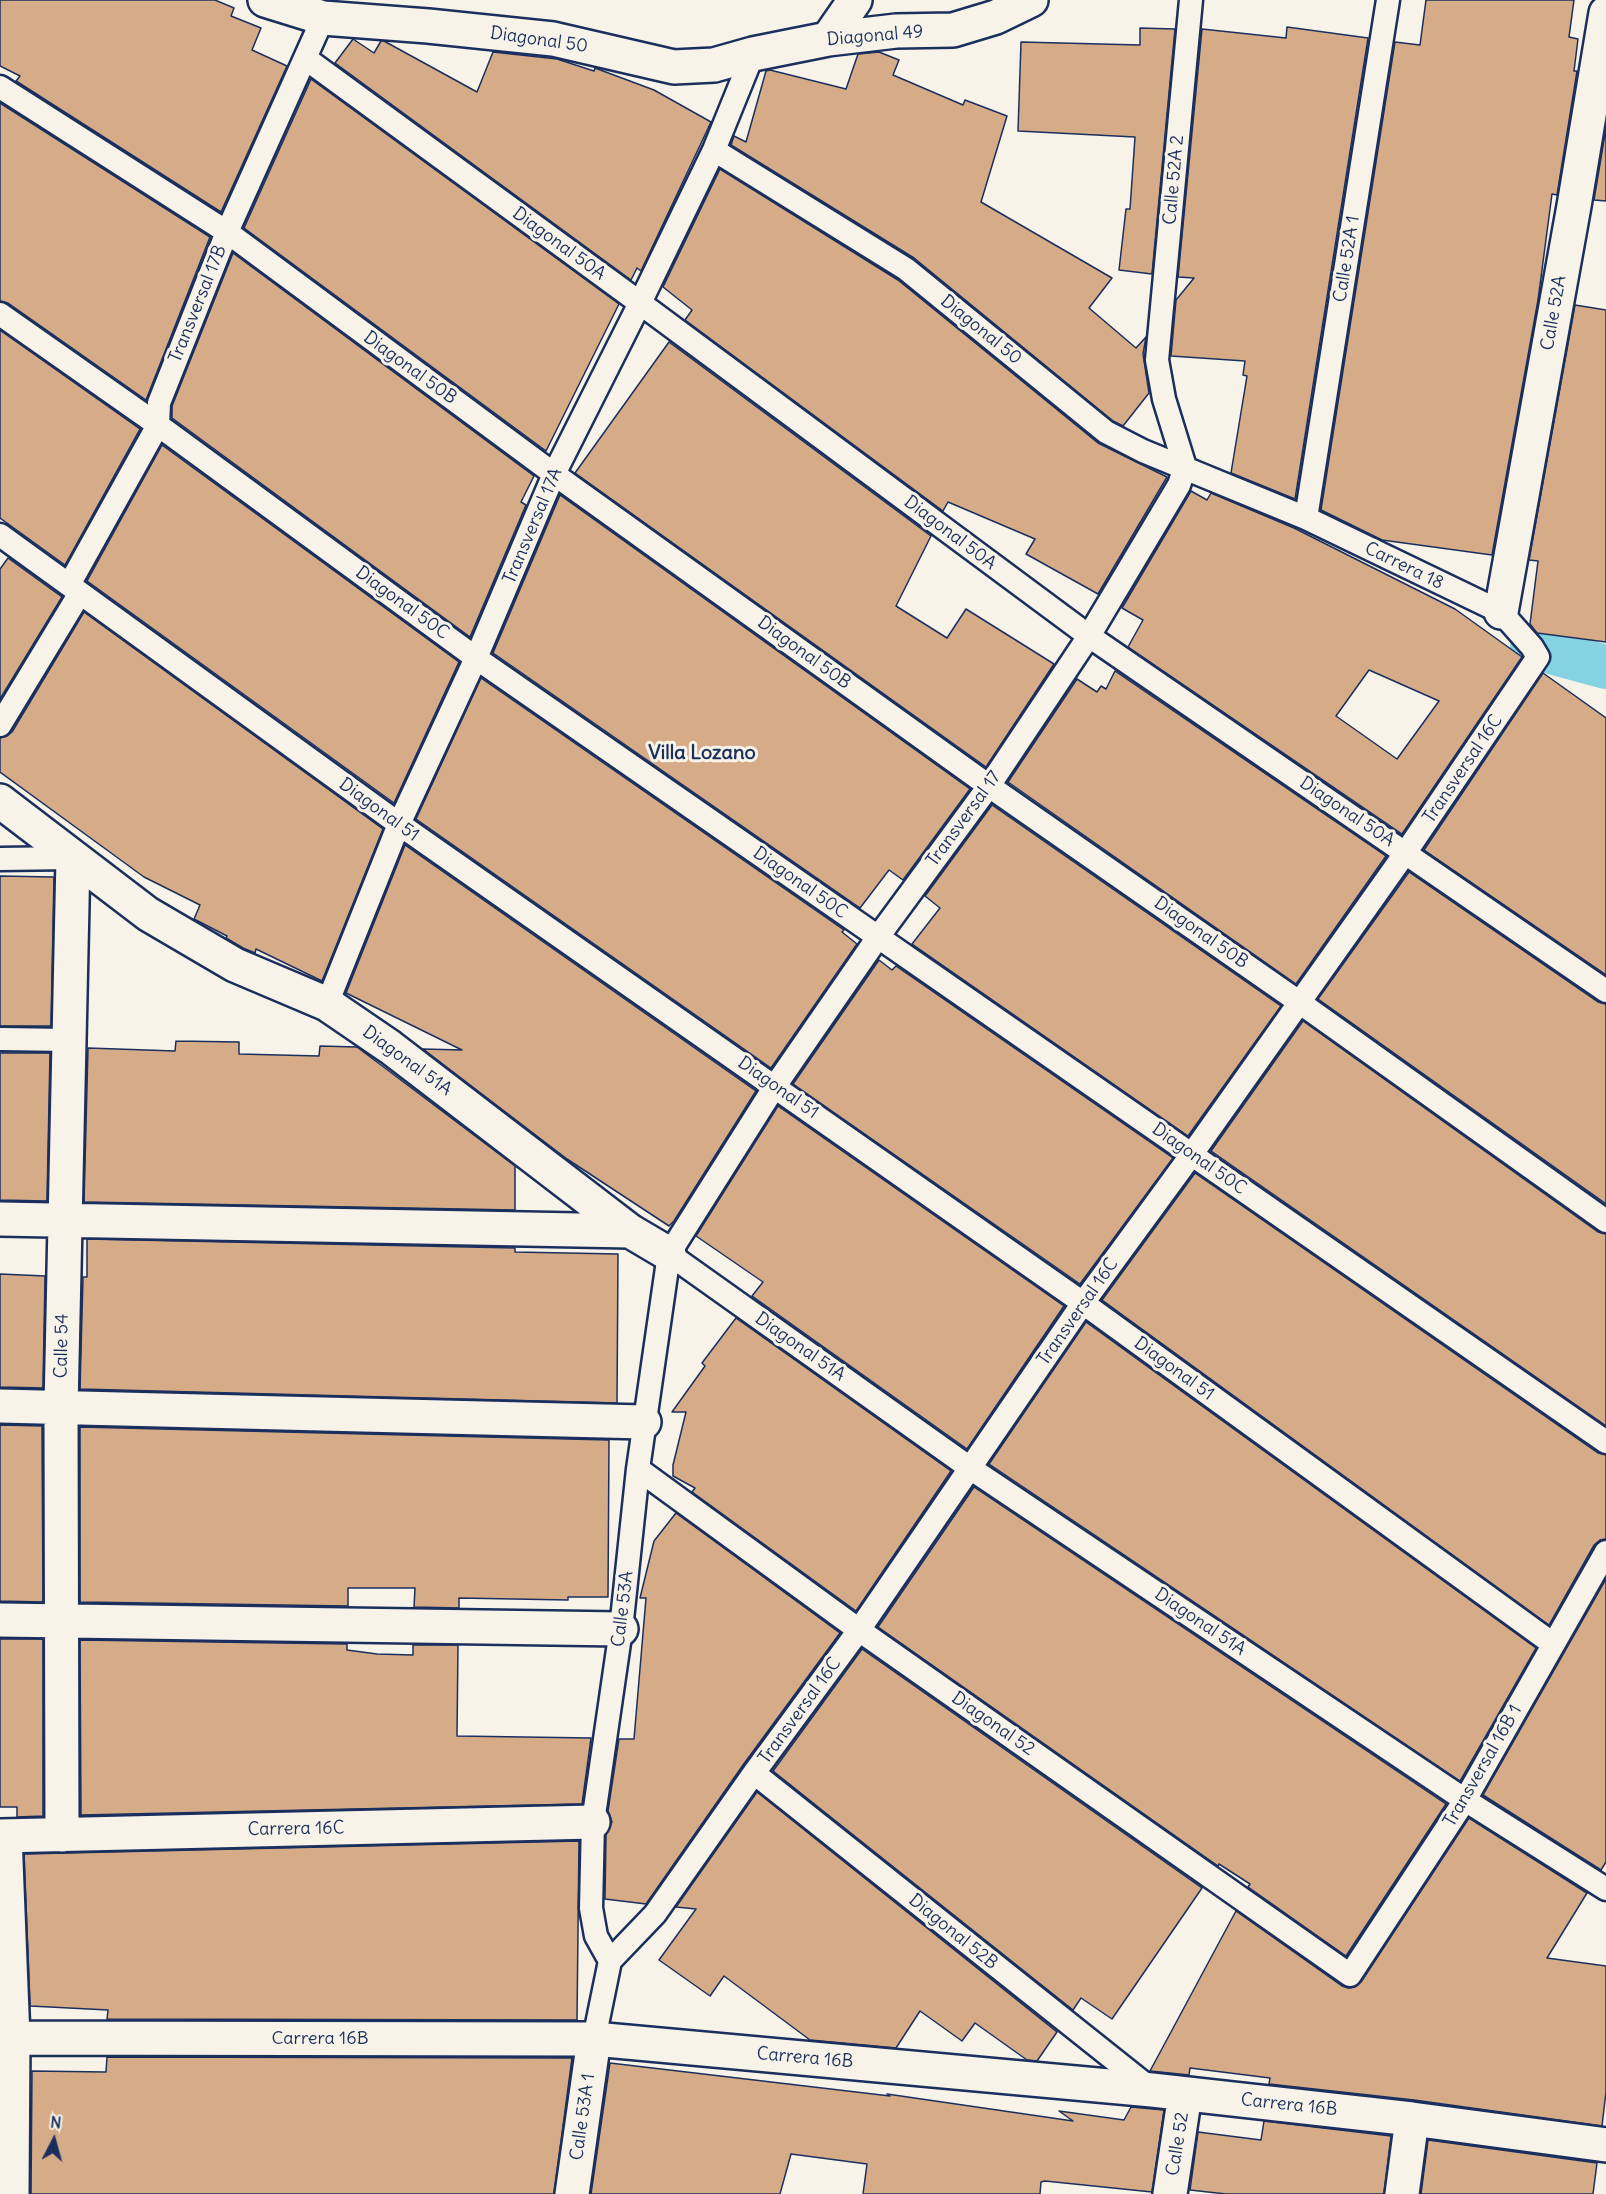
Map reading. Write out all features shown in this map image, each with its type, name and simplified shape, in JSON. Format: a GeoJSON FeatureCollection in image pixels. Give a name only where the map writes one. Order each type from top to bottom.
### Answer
{"type":"FeatureCollection","features":[{"type":"Feature","properties":{"kind":"street"},"geometry":{"type":"LineString","coordinates":[[265,0],[322,18]]}},
{"type":"Feature","properties":{"kind":"street"},"geometry":{"type":"LineString","coordinates":[[828,39],[855,0]]}},
{"type":"Feature","properties":{"kind":"street","name":"Diagonal 49"},"geometry":{"type":"LineString","coordinates":[[753,54],[828,39],[896,31],[953,30],[996,16],[1031,0]]}},
{"type":"Feature","properties":{"kind":"street","name":"Calle 52A"},"geometry":{"type":"LineString","coordinates":[[1500,612],[1606,14]]}},
{"type":"Feature","properties":{"kind":"street","name":"Diagonal 50"},"geometry":{"type":"LineString","coordinates":[[322,18],[553,39],[674,67],[714,65],[753,54]]}},
{"type":"Feature","properties":{"kind":"street","name":"Diagonal 51A"},"geometry":{"type":"LineString","coordinates":[[0,801],[148,914],[235,965],[327,1004],[390,1047],[630,1231],[669,1254]]}},
{"type":"Feature","properties":{"kind":"street","name":"Calle 54"},"geometry":{"type":"LineString","coordinates":[[62,1835],[61,1407],[73,858]]}},
{"type":"Feature","properties":{"kind":"street"},"geometry":{"type":"LineString","coordinates":[[0,1219],[630,1231]]}},
{"type":"Feature","properties":{"kind":"street"},"geometry":{"type":"LineString","coordinates":[[0,1406],[644,1422]]}},
{"type":"Feature","properties":{"kind":"street"},"geometry":{"type":"LineString","coordinates":[[0,1620],[621,1629]]}},
{"type":"Feature","properties":{"kind":"street","name":"Carrera 16C"},"geometry":{"type":"LineString","coordinates":[[2,1836],[593,1822]]}},
{"type":"Feature","properties":{"kind":"street"},"geometry":{"type":"LineString","coordinates":[[2,1836],[12,2194]]}},
{"type":"Feature","properties":{"kind":"street","name":"Carrera 16B"},"geometry":{"type":"LineString","coordinates":[[6,2038],[594,2039],[1152,2090],[1412,2119],[1606,2145]]}},
{"type":"Feature","properties":{"kind":"street","name":"Calle 53A 1"},"geometry":{"type":"LineString","coordinates":[[572,2194],[594,2039]]}},
{"type":"Feature","properties":{"kind":"street","name":"Calle 52"},"geometry":{"type":"LineString","coordinates":[[1170,2194],[1185,2094]]}},
{"type":"Feature","properties":{"kind":"street"},"geometry":{"type":"LineString","coordinates":[[1402,2194],[1412,2119]]}},
{"type":"Feature","properties":{"kind":"lane","name":"Calle 52A 2"},"geometry":{"type":"LineString","coordinates":[[1185,467],[1164,399],[1157,360],[1191,0]]}},
{"type":"Feature","properties":{"kind":"lane","name":"Calle 52A 1"},"geometry":{"type":"LineString","coordinates":[[1306,518],[1388,0]]}},
{"type":"Feature","properties":{"kind":"lane","name":"Transversal 17B"},"geometry":{"type":"LineString","coordinates":[[0,725],[74,589],[158,424],[159,403],[227,232],[322,18]]}},
{"type":"Feature","properties":{"kind":"lane","name":"Transversal 17A"},"geometry":{"type":"LineString","coordinates":[[327,1004],[399,824],[476,658],[554,474],[714,150],[753,54]]}},
{"type":"Feature","properties":{"kind":"lane","name":"Diagonal 50A"},"geometry":{"type":"LineString","coordinates":[[305,58],[1089,636],[1603,983]]}},
{"type":"Feature","properties":{"kind":"lane","name":"Diagonal 50B"},"geometry":{"type":"LineString","coordinates":[[0,87],[227,232],[554,474],[989,786],[1299,1002],[1606,1221]]}},
{"type":"Feature","properties":{"kind":"lane","name":"Diagonal 50"},"geometry":{"type":"LineString","coordinates":[[714,150],[906,269],[1106,432],[1143,451],[1254,495]]}},
{"type":"Feature","properties":{"kind":"lane","name":"Diagonal 50C"},"geometry":{"type":"LineString","coordinates":[[0,314],[158,424],[476,658],[1606,1442]]}},
{"type":"Feature","properties":{"kind":"lane","name":"Transversal 17"},"geometry":{"type":"LineString","coordinates":[[669,1254],[775,1086],[878,937],[989,786],[1089,636],[1179,485],[1185,467]]}},
{"type":"Feature","properties":{"kind":"lane","name":"Carrera 18"},"geometry":{"type":"LineString","coordinates":[[1254,495],[1500,612],[1532,647],[1538,657]]}},
{"type":"Feature","properties":{"kind":"lane","name":"Diagonal 51"},"geometry":{"type":"LineString","coordinates":[[0,535],[399,824],[1083,1303],[1553,1644]]}},
{"type":"Feature","properties":{"kind":"lane","name":"Transversal 16C"},"geometry":{"type":"LineString","coordinates":[[610,1961],[655,1914],[754,1773],[859,1630],[1083,1303],[1192,1154],[1406,852],[1538,657]]}},
{"type":"Feature","properties":{"kind":"lane"},"geometry":{"type":"LineString","coordinates":[[0,859],[73,858]]}},
{"type":"Feature","properties":{"kind":"lane"},"geometry":{"type":"LineString","coordinates":[[0,1038],[68,1040]]}},
{"type":"Feature","properties":{"kind":"lane","name":"Calle 53A"},"geometry":{"type":"LineString","coordinates":[[610,1961],[596,1936],[591,1908],[593,1822],[621,1629],[644,1422],[669,1254]]}},
{"type":"Feature","properties":{"kind":"lane","name":"Diagonal 51A"},"geometry":{"type":"LineString","coordinates":[[669,1254],[970,1468],[1465,1800],[1606,1889]]}},
{"type":"Feature","properties":{"kind":"lane","name":"Diagonal 52"},"geometry":{"type":"LineString","coordinates":[[638,1469],[859,1630],[1350,1975]]}},
{"type":"Feature","properties":{"kind":"lane","name":"Transversal 16B 1"},"geometry":{"type":"LineString","coordinates":[[1350,1975],[1465,1800],[1606,1552]]}},
{"type":"Feature","properties":{"kind":"lane","name":"Diagonal 52B"},"geometry":{"type":"LineString","coordinates":[[754,1773],[1152,2090]]}},
{"type":"Feature","properties":{"kind":"lane"},"geometry":{"type":"LineString","coordinates":[[594,2039],[610,1961]]}},
{"type":"Feature","properties":{"kind":"building"},"geometry":{"type":"Polygon","coordinates":[[[0,0],[215,0],[234,8],[231,16],[261,28],[252,50],[287,66],[221,212],[16,81],[20,76],[0,66],[0,0]]]}},
{"type":"Feature","properties":{"kind":"building"},"geometry":{"type":"Polygon","coordinates":[[[1426,0],[1574,0],[1569,37],[1578,39],[1574,71],[1577,71],[1557,195],[1552,194],[1538,300],[1492,555],[1382,540],[1321,510],[1395,42],[1420,45],[1426,0]]]}},
{"type":"Feature","properties":{"kind":"building"},"geometry":{"type":"Polygon","coordinates":[[[1287,27],[1368,38],[1295,499],[1231,473],[1247,376],[1243,375],[1245,361],[1171,356],[1176,300],[1194,278],[1178,277],[1202,29],[1286,38],[1287,27]]]}},
{"type":"Feature","properties":{"kind":"building"},"geometry":{"type":"Polygon","coordinates":[[[1140,28],[1175,29],[1152,274],[1119,270],[1126,209],[1130,209],[1135,137],[1018,131],[1021,42],[1140,45],[1140,28]]]}},
{"type":"Feature","properties":{"kind":"building"},"geometry":{"type":"Polygon","coordinates":[[[353,39],[374,53],[381,41],[384,41],[477,92],[493,52],[557,59],[594,71],[595,68],[654,90],[711,122],[641,271],[637,268],[631,280],[335,63],[353,39]]]}},
{"type":"Feature","properties":{"kind":"building"},"geometry":{"type":"Polygon","coordinates":[[[879,52],[899,60],[893,75],[963,105],[965,100],[1007,116],[981,202],[1112,278],[1089,308],[1136,348],[1146,337],[1143,354],[1149,393],[1123,426],[1113,421],[914,258],[731,145],[734,136],[746,142],[766,71],[770,70],[846,89],[858,54],[879,52]]]}},
{"type":"Feature","properties":{"kind":"building"},"geometry":{"type":"Polygon","coordinates":[[[311,79],[619,304],[546,451],[244,228],[311,79]]]}},
{"type":"Feature","properties":{"kind":"building"},"geometry":{"type":"Polygon","coordinates":[[[0,103],[210,237],[146,400],[8,303],[0,301],[0,103]]]}},
{"type":"Feature","properties":{"kind":"building"},"geometry":{"type":"Polygon","coordinates":[[[1606,128],[1606,201],[1594,200],[1606,128]]]}},
{"type":"Feature","properties":{"kind":"building"},"geometry":{"type":"Polygon","coordinates":[[[720,169],[898,280],[1098,443],[1167,477],[1098,594],[1026,554],[1035,539],[948,502],[943,511],[685,320],[692,310],[663,287],[720,169]]]}},
{"type":"Feature","properties":{"kind":"building"},"geometry":{"type":"Polygon","coordinates":[[[233,253],[534,476],[521,502],[526,505],[470,637],[172,418],[172,406],[233,253]]]}},
{"type":"Feature","properties":{"kind":"building"},"geometry":{"type":"Polygon","coordinates":[[[1575,305],[1606,310],[1606,642],[1537,633],[1530,624],[1538,561],[1529,560],[1575,305]]]}},
{"type":"Feature","properties":{"kind":"building"},"geometry":{"type":"Polygon","coordinates":[[[0,330],[140,429],[65,565],[0,518],[0,330]]]}},
{"type":"Feature","properties":{"kind":"building"},"geometry":{"type":"Polygon","coordinates":[[[669,342],[931,536],[896,606],[947,638],[966,609],[1054,664],[986,767],[575,473],[669,342]]]}},
{"type":"Feature","properties":{"kind":"building"},"geometry":{"type":"Polygon","coordinates":[[[162,445],[459,662],[394,803],[87,581],[162,445]]]}},
{"type":"Feature","properties":{"kind":"building"},"geometry":{"type":"Polygon","coordinates":[[[1191,491],[1207,500],[1211,493],[1294,528],[1455,609],[1522,657],[1402,834],[1128,647],[1143,620],[1122,608],[1191,491]],[[1369,670],[1336,716],[1397,759],[1439,701],[1369,670]]]}},
{"type":"Feature","properties":{"kind":"building"},"geometry":{"type":"Polygon","coordinates":[[[560,495],[970,789],[903,880],[889,870],[860,908],[493,653],[560,495]]]}},
{"type":"Feature","properties":{"kind":"building"},"geometry":{"type":"Polygon","coordinates":[[[8,558],[62,597],[0,699],[0,569],[8,558]]]}},
{"type":"Feature","properties":{"kind":"building"},"geometry":{"type":"Polygon","coordinates":[[[84,612],[383,829],[322,981],[256,949],[255,953],[243,948],[226,938],[227,936],[194,919],[200,905],[144,877],[0,772],[0,738],[12,732],[84,612]]]}},
{"type":"Feature","properties":{"kind":"building"},"geometry":{"type":"Polygon","coordinates":[[[1115,671],[1386,856],[1296,984],[1008,782],[1077,679],[1097,692],[1101,686],[1106,689],[1115,671]]]}},
{"type":"Feature","properties":{"kind":"building"},"geometry":{"type":"Polygon","coordinates":[[[1543,673],[1606,718],[1606,975],[1424,850],[1543,673]]]}},
{"type":"Feature","properties":{"kind":"building"},"geometry":{"type":"Polygon","coordinates":[[[481,678],[844,930],[842,932],[857,944],[771,1068],[416,819],[481,678]]]}},
{"type":"Feature","properties":{"kind":"building"},"geometry":{"type":"Polygon","coordinates":[[[992,805],[1281,1006],[1188,1136],[912,944],[940,908],[925,896],[992,805]]]}},
{"type":"Feature","properties":{"kind":"building"},"geometry":{"type":"Polygon","coordinates":[[[405,845],[756,1091],[669,1226],[567,1159],[423,1049],[462,1050],[346,993],[405,845]]]}},
{"type":"Feature","properties":{"kind":"building"},"geometry":{"type":"Polygon","coordinates":[[[1409,872],[1598,1002],[1606,1004],[1606,1204],[1318,999],[1409,872]]]}},
{"type":"Feature","properties":{"kind":"building"},"geometry":{"type":"Polygon","coordinates":[[[0,876],[54,877],[51,1026],[0,1026],[0,876]]]}},
{"type":"Feature","properties":{"kind":"building"},"geometry":{"type":"Polygon","coordinates":[[[879,960],[892,970],[896,966],[1173,1158],[1080,1284],[793,1084],[879,960]]]}},
{"type":"Feature","properties":{"kind":"building"},"geometry":{"type":"Polygon","coordinates":[[[1303,1021],[1598,1232],[1606,1234],[1606,1426],[1211,1151],[1303,1021]]]}},
{"type":"Feature","properties":{"kind":"building"},"geometry":{"type":"Polygon","coordinates":[[[176,1041],[239,1042],[239,1054],[319,1056],[320,1046],[357,1047],[515,1166],[515,1210],[84,1202],[88,1048],[175,1051],[176,1041]]]}},
{"type":"Feature","properties":{"kind":"building"},"geometry":{"type":"Polygon","coordinates":[[[0,1053],[50,1053],[47,1201],[0,1200],[0,1053]]]}},
{"type":"Feature","properties":{"kind":"building"},"geometry":{"type":"Polygon","coordinates":[[[778,1106],[1064,1306],[967,1449],[752,1296],[763,1282],[696,1236],[778,1106]]]}},
{"type":"Feature","properties":{"kind":"building"},"geometry":{"type":"Polygon","coordinates":[[[1195,1173],[1598,1453],[1606,1455],[1606,1539],[1594,1545],[1549,1625],[1102,1300],[1195,1173]]]}},
{"type":"Feature","properties":{"kind":"building"},"geometry":{"type":"Polygon","coordinates":[[[87,1239],[515,1248],[515,1252],[618,1254],[617,1403],[80,1389],[83,1277],[87,1277],[87,1239]]]}},
{"type":"Feature","properties":{"kind":"building"},"geometry":{"type":"Polygon","coordinates":[[[0,1274],[45,1276],[43,1388],[0,1387],[0,1274]]]}},
{"type":"Feature","properties":{"kind":"building"},"geometry":{"type":"Polygon","coordinates":[[[736,1318],[951,1471],[856,1611],[692,1492],[695,1488],[673,1476],[673,1465],[686,1412],[672,1412],[705,1366],[702,1363],[736,1318]]]}},
{"type":"Feature","properties":{"kind":"building"},"geometry":{"type":"Polygon","coordinates":[[[1086,1322],[1536,1648],[1460,1781],[989,1464],[1086,1322]]]}},
{"type":"Feature","properties":{"kind":"building"},"geometry":{"type":"Polygon","coordinates":[[[0,1425],[42,1426],[43,1602],[0,1601],[0,1425]]]}},
{"type":"Feature","properties":{"kind":"building"},"geometry":{"type":"Polygon","coordinates":[[[80,1427],[609,1440],[608,1597],[568,1597],[568,1600],[459,1598],[459,1608],[414,1607],[415,1588],[348,1588],[348,1606],[80,1602],[80,1427]]]}},
{"type":"Feature","properties":{"kind":"building"},"geometry":{"type":"Polygon","coordinates":[[[974,1487],[1446,1804],[1346,1956],[1248,1887],[1250,1884],[1219,1864],[1218,1866],[878,1627],[974,1487]]]}},
{"type":"Feature","properties":{"kind":"building"},"geometry":{"type":"Polygon","coordinates":[[[676,1513],[840,1633],[743,1765],[646,1904],[605,1899],[606,1834],[612,1822],[608,1811],[619,1739],[634,1739],[646,1598],[640,1598],[654,1541],[676,1513]]]}},
{"type":"Feature","properties":{"kind":"building"},"geometry":{"type":"Polygon","coordinates":[[[1606,1579],[1606,1862],[1601,1870],[1483,1795],[1606,1579]]]}},
{"type":"Feature","properties":{"kind":"building"},"geometry":{"type":"Polygon","coordinates":[[[0,1639],[43,1639],[43,1816],[17,1817],[17,1807],[0,1807],[0,1639]]]}},
{"type":"Feature","properties":{"kind":"building"},"geometry":{"type":"Polygon","coordinates":[[[80,1640],[347,1644],[347,1650],[413,1655],[413,1645],[458,1645],[457,1736],[591,1738],[582,1804],[81,1815],[80,1640]]]}},
{"type":"Feature","properties":{"kind":"building"},"geometry":{"type":"Polygon","coordinates":[[[862,1649],[1202,1888],[1112,2019],[1081,1998],[1073,2010],[773,1771],[862,1649]]]}},
{"type":"Feature","properties":{"kind":"building"},"geometry":{"type":"Polygon","coordinates":[[[757,1792],[1057,2032],[1037,2061],[1027,2060],[975,2023],[962,2041],[920,2011],[896,2048],[810,2040],[724,1976],[710,1996],[659,1960],[696,1909],[676,1907],[757,1792]]]}},
{"type":"Feature","properties":{"kind":"building"},"geometry":{"type":"Polygon","coordinates":[[[1469,1818],[1587,1893],[1547,1958],[1606,1966],[1606,2092],[1602,2126],[1414,2100],[1269,2084],[1270,2078],[1190,2068],[1189,2075],[1150,2071],[1236,1911],[1342,1986],[1355,1987],[1361,1982],[1469,1818]]]}},
{"type":"Feature","properties":{"kind":"building"},"geometry":{"type":"Polygon","coordinates":[[[579,1841],[577,2020],[107,2019],[108,2010],[30,2006],[24,1854],[579,1841]]]}},
{"type":"Feature","properties":{"kind":"building"},"geometry":{"type":"Polygon","coordinates":[[[107,2057],[572,2058],[554,2194],[31,2194],[32,2071],[106,2072],[107,2057]]]}},
{"type":"Feature","properties":{"kind":"building"},"geometry":{"type":"Polygon","coordinates":[[[610,2063],[890,2096],[887,2094],[1073,2121],[1059,2111],[1124,2120],[1131,2107],[1164,2110],[1152,2192],[1045,2181],[1041,2182],[1040,2194],[863,2194],[867,2164],[791,2154],[780,2194],[591,2194],[610,2063]]]}},
{"type":"Feature","properties":{"kind":"building"},"geometry":{"type":"Polygon","coordinates":[[[1264,2121],[1391,2136],[1384,2194],[1226,2194],[1190,2190],[1198,2132],[1261,2140],[1264,2121]]]}},
{"type":"Feature","properties":{"kind":"building"},"geometry":{"type":"Polygon","coordinates":[[[1428,2140],[1597,2163],[1593,2194],[1421,2194],[1428,2140]]]}},
{"type":"Feature","properties":{"kind":"waterway"},"geometry":{"type":"LineString","coordinates":[[1532,647],[1606,667]]}},
{"type":"Feature","properties":{"kind":"district","name":"Villa Lozano"},"geometry":{"type":"Point","coordinates":[702,753]}}]}
